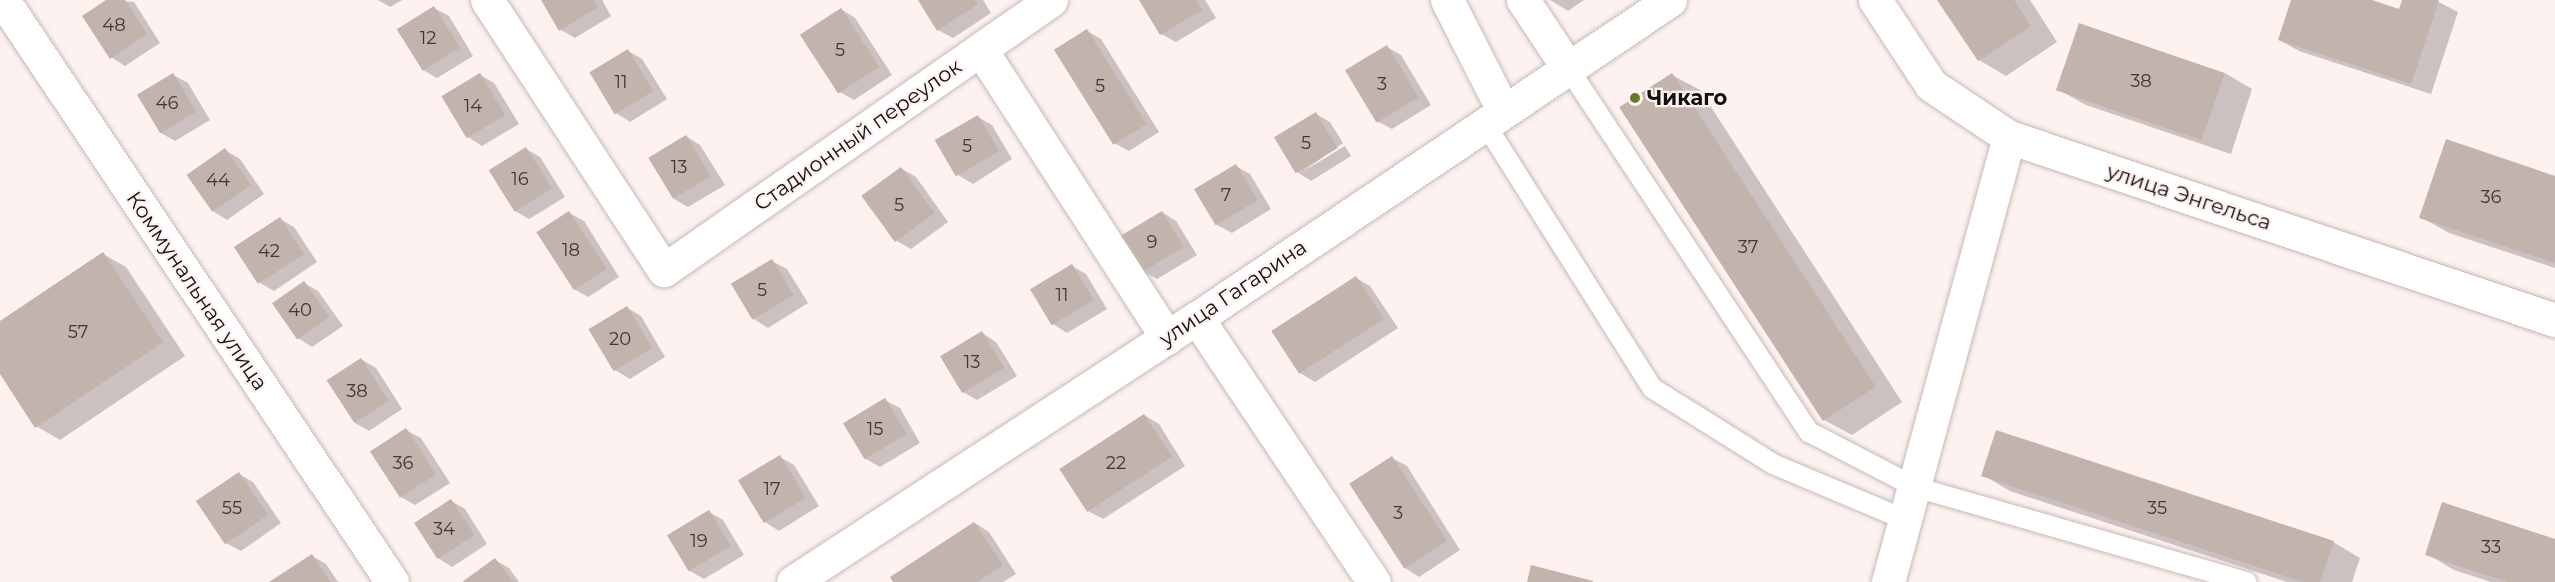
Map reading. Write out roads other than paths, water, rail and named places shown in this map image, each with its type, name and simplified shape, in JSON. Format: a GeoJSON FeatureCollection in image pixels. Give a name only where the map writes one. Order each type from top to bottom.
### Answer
{"type":"FeatureCollection","features":[{"type":"Feature","properties":{"kind":"street","name":"Коммунальная улица"},"geometry":{"type":"LineString","coordinates":[[3,0],[392,582]]}},
{"type":"Feature","properties":{"kind":"street","name":"Стадионный переулок"},"geometry":{"type":"LineString","coordinates":[[487,0],[664,270],[1051,0]]}},
{"type":"Feature","properties":{"kind":"street"},"geometry":{"type":"LineString","coordinates":[[1447,0],[1494,116]]}},
{"type":"Feature","properties":{"kind":"street"},"geometry":{"type":"LineString","coordinates":[[1523,0],[1568,68]]}},
{"type":"Feature","properties":{"kind":"street","name":"улица Гагарина"},"geometry":{"type":"LineString","coordinates":[[793,582],[1167,338],[1494,116],[1671,0]]}},
{"type":"Feature","properties":{"kind":"street","name":"улица Энгельса"},"geometry":{"type":"LineString","coordinates":[[1875,0],[1931,85],[2009,137],[2555,320]]}},
{"type":"Feature","properties":{"kind":"street"},"geometry":{"type":"LineString","coordinates":[[981,50],[1167,338]]}},
{"type":"Feature","properties":{"kind":"street"},"geometry":{"type":"LineString","coordinates":[[1888,582],[1916,487],[2009,137]]}},
{"type":"Feature","properties":{"kind":"street"},"geometry":{"type":"LineString","coordinates":[[1197,318],[1374,582]]}},
{"type":"Feature","properties":{"kind":"lane"},"geometry":{"type":"LineString","coordinates":[[1568,68],[1809,432],[1916,487],[2247,582]]}},
{"type":"Feature","properties":{"kind":"lane"},"geometry":{"type":"LineString","coordinates":[[1494,116],[1652,388],[1773,464],[1906,520]]}},
{"type":"Feature","properties":{"kind":"place","name":"Чикаго"},"geometry":{"type":"Point","coordinates":[1635,98]}}]}
